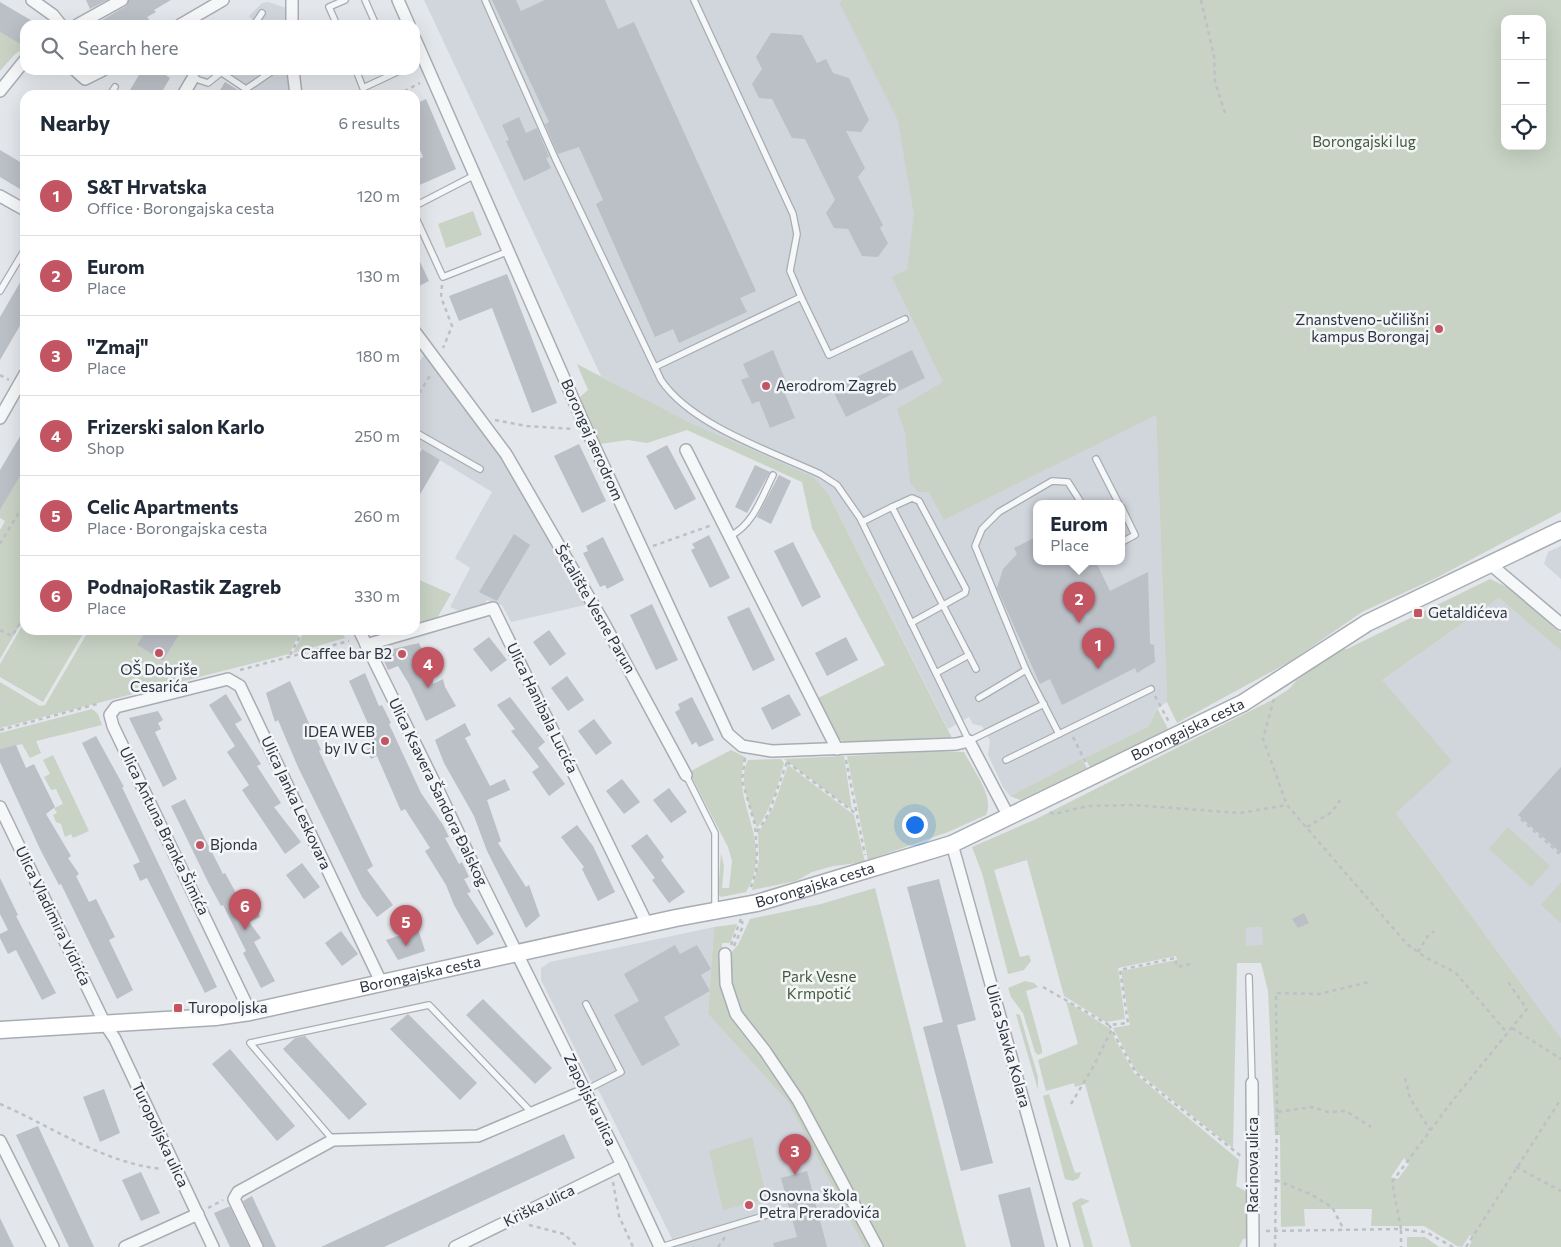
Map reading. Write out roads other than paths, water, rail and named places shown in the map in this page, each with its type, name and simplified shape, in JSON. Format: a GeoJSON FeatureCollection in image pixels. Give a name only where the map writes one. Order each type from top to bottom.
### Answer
{"type":"FeatureCollection","features":[{"type":"Feature","properties":{"kind":"street"},"geometry":{"type":"LineString","coordinates":[[32,0],[57,20]]}},
{"type":"Feature","properties":{"kind":"street"},"geometry":{"type":"LineString","coordinates":[[86,20],[122,0]]}},
{"type":"Feature","properties":{"kind":"street"},"geometry":{"type":"LineString","coordinates":[[189,20],[223,0]]}},
{"type":"Feature","properties":{"kind":"street"},"geometry":{"type":"LineString","coordinates":[[292,0],[292,20]]}},
{"type":"Feature","properties":{"kind":"street"},"geometry":{"type":"LineString","coordinates":[[398,0],[407,20]]}},
{"type":"Feature","properties":{"kind":"street","name":"Borongaj aerodrom"},"geometry":{"type":"LineString","coordinates":[[420,51],[585,426],[722,725],[728,734],[746,747],[772,751],[956,744],[969,741]]}},
{"type":"Feature","properties":{"kind":"street"},"geometry":{"type":"LineString","coordinates":[[0,91],[20,66]]}},
{"type":"Feature","properties":{"kind":"street"},"geometry":{"type":"LineString","coordinates":[[81,75],[85,79],[93,75]]}},
{"type":"Feature","properties":{"kind":"street"},"geometry":{"type":"LineString","coordinates":[[294,75],[295,90]]}},
{"type":"Feature","properties":{"kind":"street"},"geometry":{"type":"LineString","coordinates":[[186,90],[193,78]]}},
{"type":"Feature","properties":{"kind":"street"},"geometry":{"type":"LineString","coordinates":[[0,196],[20,207]]}},
{"type":"Feature","properties":{"kind":"street","name":"Šetalište Vesne Parun"},"geometry":{"type":"LineString","coordinates":[[420,339],[506,454],[574,570],[686,776]]}},
{"type":"Feature","properties":{"kind":"street"},"geometry":{"type":"LineString","coordinates":[[0,418],[20,383]]}},
{"type":"Feature","properties":{"kind":"street"},"geometry":{"type":"LineString","coordinates":[[686,450],[841,749]]}},
{"type":"Feature","properties":{"kind":"street","name":"Borongajska cesta"},"geometry":{"type":"LineString","coordinates":[[0,1030],[215,1017],[250,1012],[774,898],[952,844],[1198,726],[1268,688],[1336,640],[1367,623],[1561,530]]}},
{"type":"Feature","properties":{"kind":"street"},"geometry":{"type":"LineString","coordinates":[[1490,564],[1561,624]]}},
{"type":"Feature","properties":{"kind":"street","name":"Ulica Hanibala Lucića"},"geometry":{"type":"LineString","coordinates":[[420,629],[493,608],[648,926]]}},
{"type":"Feature","properties":{"kind":"street","name":"Ulica Ksavera Šandora Đalskog"},"geometry":{"type":"LineString","coordinates":[[361,635],[517,953]]}},
{"type":"Feature","properties":{"kind":"street","name":"Ulica Hanibala Lucića"},"geometry":{"type":"LineString","coordinates":[[366,645],[400,635]]}},
{"type":"Feature","properties":{"kind":"street","name":"Ulica Janka Leskovara"},"geometry":{"type":"LineString","coordinates":[[175,691],[228,679],[240,686],[381,982]]}},
{"type":"Feature","properties":{"kind":"street","name":"Ulica Antuna Branka Šimića"},"geometry":{"type":"LineString","coordinates":[[175,691],[116,707],[112,711],[110,718],[250,1012]]}},
{"type":"Feature","properties":{"kind":"street"},"geometry":{"type":"LineString","coordinates":[[969,741],[1008,817]]}},
{"type":"Feature","properties":{"kind":"street","name":"Ulica Vladimira Vidrića"},"geometry":{"type":"LineString","coordinates":[[0,807],[105,1024]]}},
{"type":"Feature","properties":{"kind":"street","name":"Ulica Slavka Kolara"},"geometry":{"type":"LineString","coordinates":[[952,844],[1064,1247]]}},
{"type":"Feature","properties":{"kind":"street"},"geometry":{"type":"LineString","coordinates":[[727,952],[726,984],[736,1014],[765,1051],[798,1100],[877,1247]]}},
{"type":"Feature","properties":{"kind":"street","name":"Zapoljska ulica"},"geometry":{"type":"LineString","coordinates":[[517,953],[622,1165],[660,1247]]}},
{"type":"Feature","properties":{"kind":"street","name":"Turopoljska ulica"},"geometry":{"type":"LineString","coordinates":[[105,1024],[115,1039],[175,1170],[213,1247]]}},
{"type":"Feature","properties":{"kind":"street","name":"Racinova ulica"},"geometry":{"type":"LineString","coordinates":[[1252,1083],[1253,1247]]}},
{"type":"Feature","properties":{"kind":"street"},"geometry":{"type":"LineString","coordinates":[[257,1247],[234,1199],[238,1192],[333,1140],[478,1136],[584,1091]]}},
{"type":"Feature","properties":{"kind":"street"},"geometry":{"type":"LineString","coordinates":[[0,1141],[53,1247]]}},
{"type":"Feature","properties":{"kind":"street","name":"Kriška ulica"},"geometry":{"type":"LineString","coordinates":[[455,1247],[622,1165]]}},
{"type":"Feature","properties":{"kind":"street"},"geometry":{"type":"LineString","coordinates":[[125,1247],[198,1214]]}},
{"type":"Feature","properties":{"kind":"lane"},"geometry":{"type":"LineString","coordinates":[[335,20],[329,7],[345,0]]}},
{"type":"Feature","properties":{"kind":"lane"},"geometry":{"type":"LineString","coordinates":[[365,0],[374,20]]}},
{"type":"Feature","properties":{"kind":"lane"},"geometry":{"type":"LineString","coordinates":[[485,0],[555,158],[655,368],[670,394],[704,420],[820,474],[837,485],[862,522],[969,741],[1044,704]]}},
{"type":"Feature","properties":{"kind":"lane"},"geometry":{"type":"LineString","coordinates":[[694,0],[793,214],[797,234],[790,270],[829,355],[905,319]]}},
{"type":"Feature","properties":{"kind":"lane"},"geometry":{"type":"LineString","coordinates":[[257,20],[262,13]]}},
{"type":"Feature","properties":{"kind":"lane"},"geometry":{"type":"LineString","coordinates":[[193,78],[208,83],[218,75]]}},
{"type":"Feature","properties":{"kind":"lane"},"geometry":{"type":"LineString","coordinates":[[228,75],[246,89],[267,75]]}},
{"type":"Feature","properties":{"kind":"lane"},"geometry":{"type":"LineString","coordinates":[[358,75],[363,88],[391,75]]}},
{"type":"Feature","properties":{"kind":"lane"},"geometry":{"type":"LineString","coordinates":[[420,204],[475,176]]}},
{"type":"Feature","properties":{"kind":"lane"},"geometry":{"type":"LineString","coordinates":[[420,227],[443,277],[509,251]]}},
{"type":"Feature","properties":{"kind":"lane"},"geometry":{"type":"LineString","coordinates":[[0,291],[20,257]]}},
{"type":"Feature","properties":{"kind":"lane"},"geometry":{"type":"LineString","coordinates":[[655,368],[801,297]]}},
{"type":"Feature","properties":{"kind":"lane"},"geometry":{"type":"LineString","coordinates":[[420,435],[480,469]]}},
{"type":"Feature","properties":{"kind":"lane"},"geometry":{"type":"LineString","coordinates":[[1096,459],[1118,500]]}},
{"type":"Feature","properties":{"kind":"lane"},"geometry":{"type":"LineString","coordinates":[[730,536],[740,532],[751,519],[773,475]]}},
{"type":"Feature","properties":{"kind":"lane"},"geometry":{"type":"LineString","coordinates":[[1058,734],[1026,670],[976,546],[982,529],[999,512],[1052,481],[1068,482],[1079,500]]}},
{"type":"Feature","properties":{"kind":"lane"},"geometry":{"type":"LineString","coordinates":[[862,522],[912,498],[919,501],[966,589],[965,593],[911,623]]}},
{"type":"Feature","properties":{"kind":"lane"},"geometry":{"type":"LineString","coordinates":[[892,507],[976,669]]}},
{"type":"Feature","properties":{"kind":"lane"},"geometry":{"type":"LineString","coordinates":[[1125,514],[1135,535],[1125,540]]}},
{"type":"Feature","properties":{"kind":"lane"},"geometry":{"type":"LineString","coordinates":[[936,673],[969,655]]}},
{"type":"Feature","properties":{"kind":"lane"},"geometry":{"type":"LineString","coordinates":[[979,698],[1026,670]]}},
{"type":"Feature","properties":{"kind":"lane"},"geometry":{"type":"LineString","coordinates":[[1006,760],[1151,689]]}},
{"type":"Feature","properties":{"kind":"lane","name":"Šetalište Vesne Parun"},"geometry":{"type":"LineString","coordinates":[[686,776],[715,833],[715,911]]}},
{"type":"Feature","properties":{"kind":"lane"},"geometry":{"type":"LineString","coordinates":[[1249,976],[1252,1083]]}},
{"type":"Feature","properties":{"kind":"lane"},"geometry":{"type":"LineString","coordinates":[[584,1091],[621,1072],[586,1004]]}},
{"type":"Feature","properties":{"kind":"lane"},"geometry":{"type":"LineString","coordinates":[[333,1140],[250,1043],[429,1005],[532,1113]]}},
{"type":"Feature","properties":{"kind":"lane"},"geometry":{"type":"LineString","coordinates":[[660,1247],[770,1214]]}},
{"type":"Feature","properties":{"kind":"place","name":"Znanstveno-učilišni kampus Borongaj"},"geometry":{"type":"Point","coordinates":[1439,329]}},
{"type":"Feature","properties":{"kind":"place","name":"Aerodrom Zagreb"},"geometry":{"type":"Point","coordinates":[766,386]}},
{"type":"Feature","properties":{"kind":"place","name":"Getaldićeva"},"geometry":{"type":"Point","coordinates":[1418,613]}},
{"type":"Feature","properties":{"kind":"place","name":"Eurom"},"geometry":{"type":"Point","coordinates":[1079,623]}},
{"type":"Feature","properties":{"kind":"place","name":"OŠ Dobriše Cesarića"},"geometry":{"type":"Point","coordinates":[159,653]}},
{"type":"Feature","properties":{"kind":"place","name":"Caffee bar B2"},"geometry":{"type":"Point","coordinates":[402,654]}},
{"type":"Feature","properties":{"kind":"place","name":"S&T Hrvatska"},"geometry":{"type":"Point","coordinates":[1098,669]}},
{"type":"Feature","properties":{"kind":"place","name":"Frizerski salon Karlo"},"geometry":{"type":"Point","coordinates":[428,688]}},
{"type":"Feature","properties":{"kind":"place","name":"IDEA WEB by IV Ci"},"geometry":{"type":"Point","coordinates":[385,741]}},
{"type":"Feature","properties":{"kind":"place","name":"Bjonda"},"geometry":{"type":"Point","coordinates":[200,845]}},
{"type":"Feature","properties":{"kind":"place","name":"PodnajoRastik Zagreb"},"geometry":{"type":"Point","coordinates":[245,930]}},
{"type":"Feature","properties":{"kind":"place","name":"Celic Apartments"},"geometry":{"type":"Point","coordinates":[406,946]}},
{"type":"Feature","properties":{"kind":"place","name":"Turopoljska"},"geometry":{"type":"Point","coordinates":[178,1008]}},
{"type":"Feature","properties":{"kind":"place","name":"\"Zmaj\""},"geometry":{"type":"Point","coordinates":[795,1175]}},
{"type":"Feature","properties":{"kind":"place","name":"Osnovna škola Petra Preradovića"},"geometry":{"type":"Point","coordinates":[749,1205]}},
{"type":"Feature","properties":{"kind":"park label","name":"Borongajski lug"},"geometry":{"type":"Point","coordinates":[1364,142]}},
{"type":"Feature","properties":{"kind":"park label","name":"Park Vesne Krmpotić"},"geometry":{"type":"Point","coordinates":[819,986]}}]}
